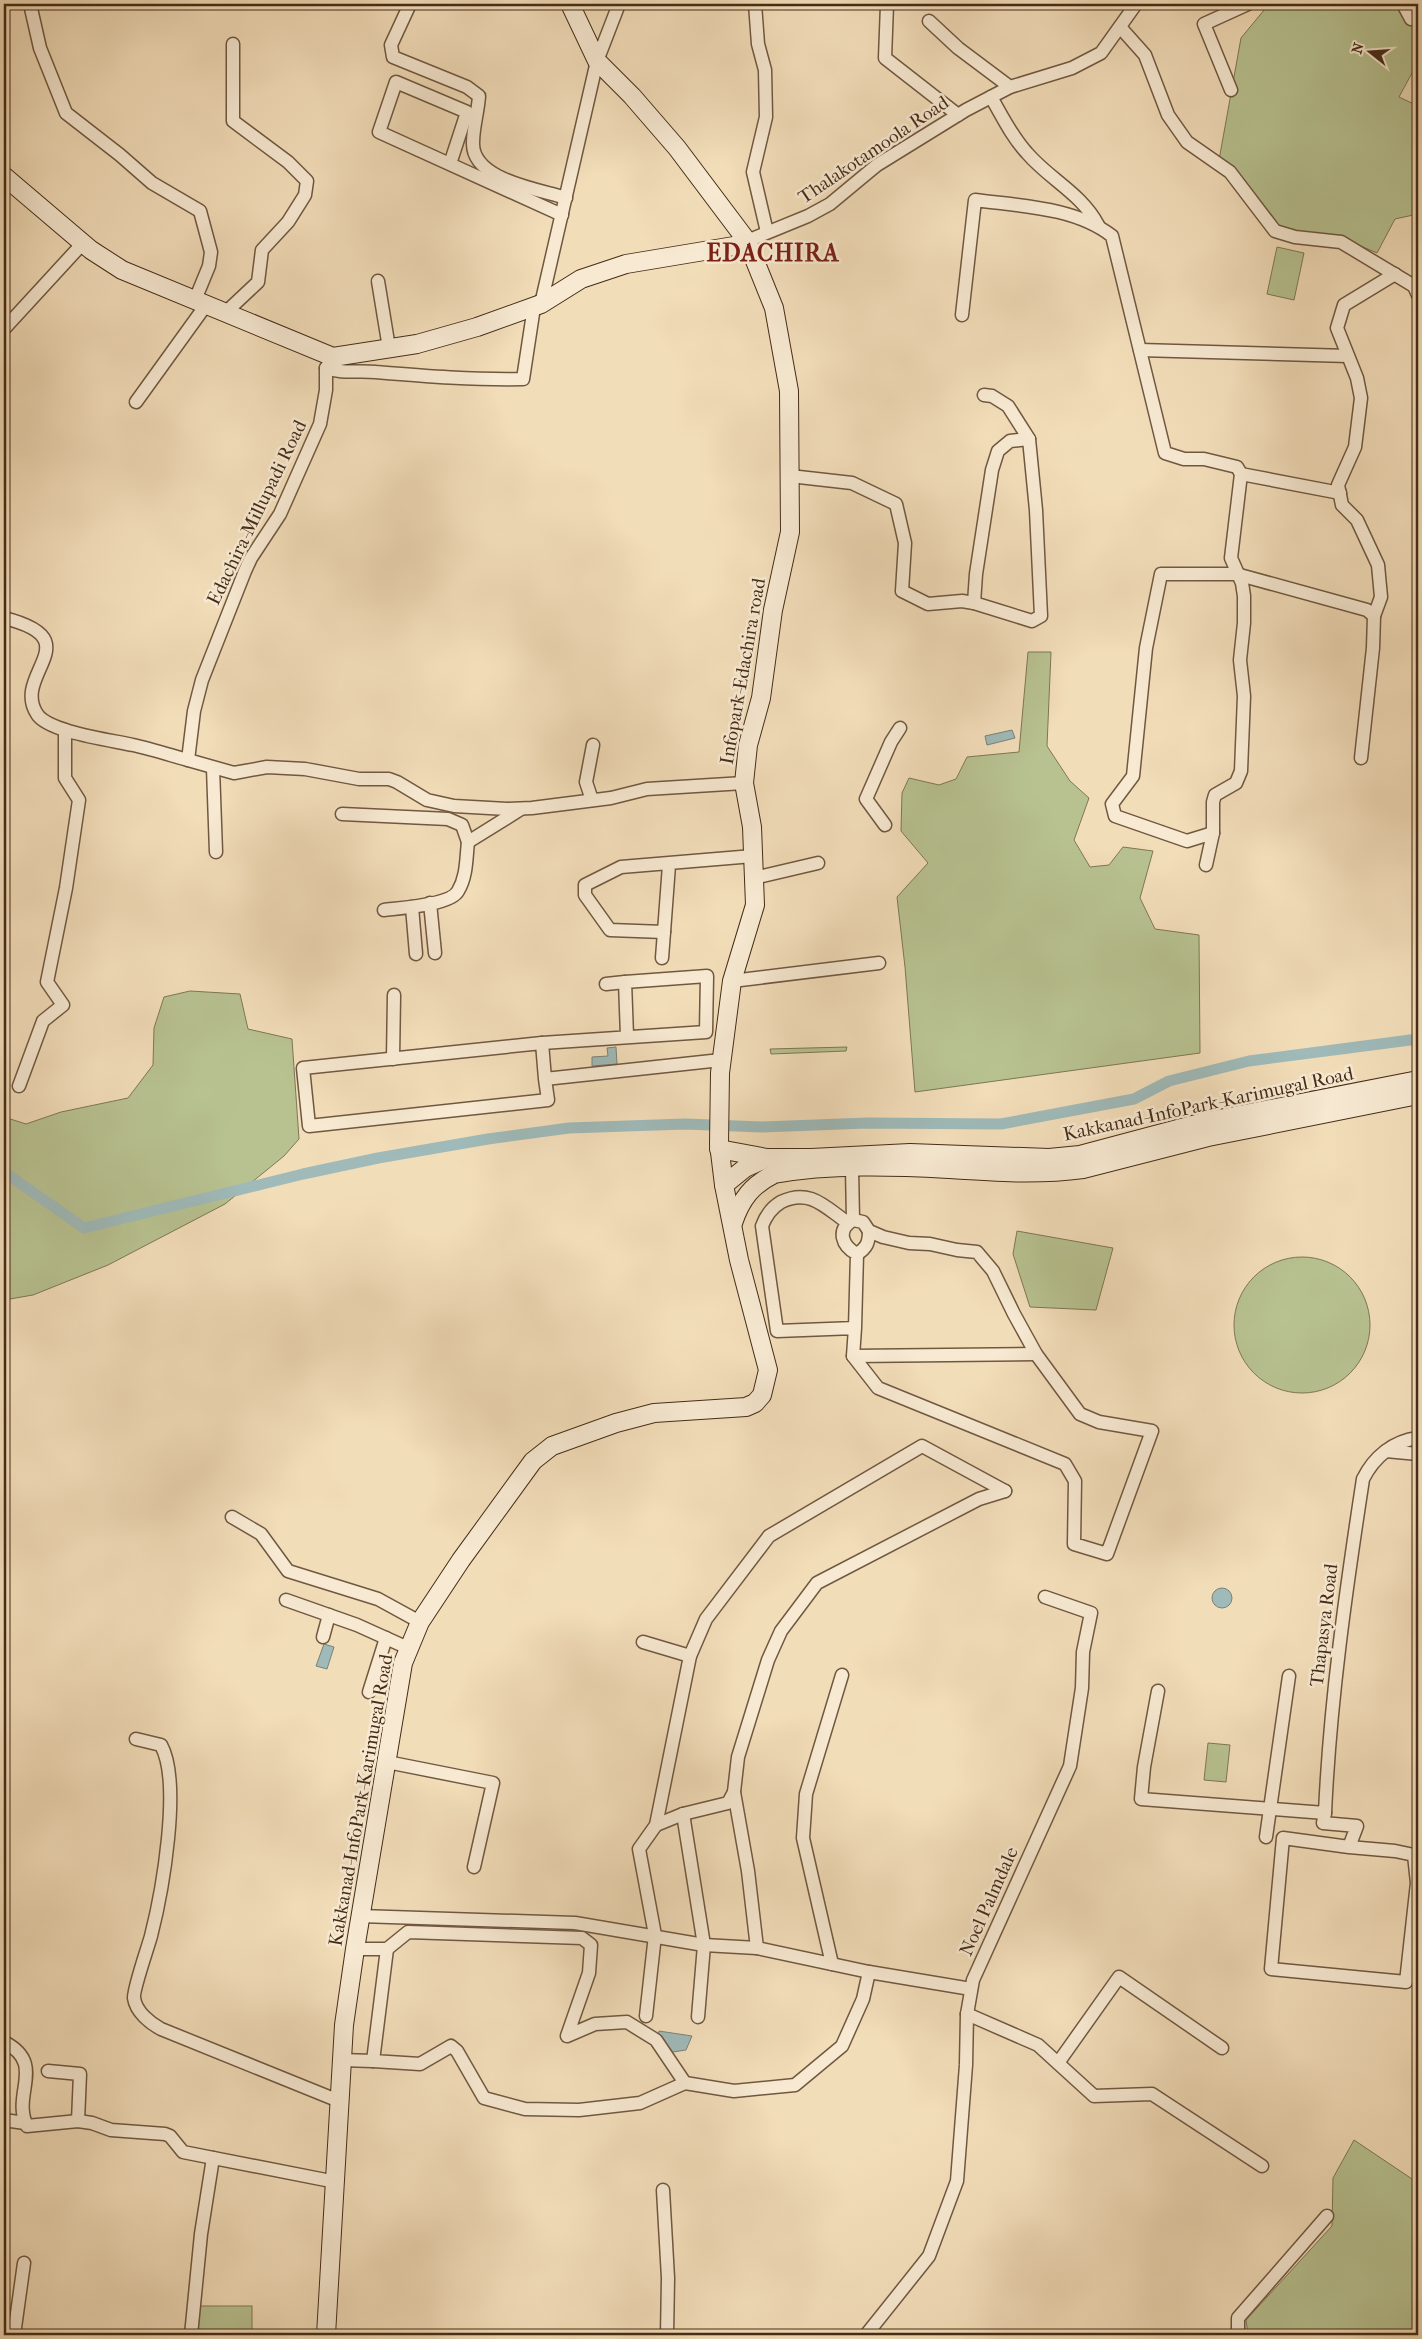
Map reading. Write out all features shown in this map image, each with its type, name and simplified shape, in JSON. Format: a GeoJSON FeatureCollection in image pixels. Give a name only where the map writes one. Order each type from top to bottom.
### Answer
{"type":"FeatureCollection","features":[{"type":"Feature","properties":{"kind":"main road","name":"Infopark-Edachira road"},"geometry":{"type":"LineString","coordinates":[[570,4],[597,61],[632,96],[677,148],[747,241],[774,308],[790,390],[790,532],[773,610],[761,698],[748,745],[744,783],[752,827],[755,905],[732,981],[721,1060],[719,1147],[724,1185]]}},
{"type":"Feature","properties":{"kind":"main road"},"geometry":{"type":"LineString","coordinates":[[4,176],[83,243],[122,270],[225,313],[330,363],[389,348],[417,344],[477,327],[538,305],[581,279],[626,264],[734,246],[747,241]]}},
{"type":"Feature","properties":{"kind":"main road","name":"Kakkanad-InfoPark-Karimugal Road"},"geometry":{"type":"LineString","coordinates":[[733,1224],[739,1205],[748,1192],[764,1179],[774,1174],[1080,1155],[1204,1122],[1418,1080]]}},
{"type":"Feature","properties":{"kind":"main road","name":"Kakkanad-InfoPark-Karimugal Road"},"geometry":{"type":"LineString","coordinates":[[326,2335],[336,2182],[341,2060],[360,1916],[403,1663],[408,1648],[420,1622],[501,1503],[533,1461],[552,1446],[640,1416],[683,1409],[746,1407],[755,1403],[762,1395],[766,1383],[767,1363],[739,1260],[724,1185],[745,1168],[767,1158],[811,1158],[910,1153],[963,1163],[1049,1173],[1082,1169],[1208,1137],[1418,1095]]}},
{"type":"Feature","properties":{"kind":"main road"},"geometry":{"type":"LineString","coordinates":[[719,1147],[767,1158]]}},
{"type":"Feature","properties":{"kind":"street"},"geometry":{"type":"LineString","coordinates":[[30,4],[40,48],[66,113],[152,183],[200,211],[211,252],[200,303],[136,402]]}},
{"type":"Feature","properties":{"kind":"street"},"geometry":{"type":"LineString","coordinates":[[410,4],[392,44],[393,57],[467,87],[479,96],[473,144],[476,158],[482,167],[498,176],[566,198]]}},
{"type":"Feature","properties":{"kind":"street"},"geometry":{"type":"LineString","coordinates":[[330,363],[340,373],[358,370],[436,378],[523,379],[538,305],[562,215],[597,61],[619,4]]}},
{"type":"Feature","properties":{"kind":"street"},"geometry":{"type":"LineString","coordinates":[[754,4],[758,44],[765,70],[766,117],[753,172],[767,232]]}},
{"type":"Feature","properties":{"kind":"street","name":"Thalakotamoola Road"},"geometry":{"type":"LineString","coordinates":[[747,241],[830,204],[878,165],[958,115],[991,97],[1010,88],[1072,68],[1101,53],[1136,4]]}},
{"type":"Feature","properties":{"kind":"street"},"geometry":{"type":"LineString","coordinates":[[1231,90],[1204,24],[1248,4]]}},
{"type":"Feature","properties":{"kind":"street"},"geometry":{"type":"LineString","coordinates":[[1403,4],[1411,19]]}},
{"type":"Feature","properties":{"kind":"street"},"geometry":{"type":"LineString","coordinates":[[887,5],[885,58],[958,115]]}},
{"type":"Feature","properties":{"kind":"street"},"geometry":{"type":"LineString","coordinates":[[929,21],[958,48],[1010,88]]}},
{"type":"Feature","properties":{"kind":"street"},"geometry":{"type":"LineString","coordinates":[[1120,27],[1145,55],[1168,116],[1187,142],[1230,172],[1275,231],[1295,238],[1341,242],[1414,286],[1418,295]]}},
{"type":"Feature","properties":{"kind":"street"},"geometry":{"type":"LineString","coordinates":[[225,313],[258,282],[262,250],[288,222],[305,195],[307,182],[281,157],[233,121],[233,44]]}},
{"type":"Feature","properties":{"kind":"street"},"geometry":{"type":"LineString","coordinates":[[450,164],[467,112],[396,82],[379,132],[562,215]]}},
{"type":"Feature","properties":{"kind":"street"},"geometry":{"type":"LineString","coordinates":[[991,97],[1028,154],[1074,194],[1092,214],[1098,225]]}},
{"type":"Feature","properties":{"kind":"street"},"geometry":{"type":"LineString","coordinates":[[962,315],[975,200],[1051,210],[1098,225],[1112,236],[1165,453],[1184,460],[1204,459],[1230,465],[1237,467],[1241,474],[1231,558],[1236,574],[1242,583],[1244,596],[1244,623],[1240,660],[1244,696],[1241,771],[1236,783],[1215,795],[1212,802],[1213,833],[1206,865]]}},
{"type":"Feature","properties":{"kind":"street"},"geometry":{"type":"LineString","coordinates":[[4,329],[83,243]]}},
{"type":"Feature","properties":{"kind":"street"},"geometry":{"type":"LineString","coordinates":[[1360,758],[1374,648],[1374,616],[1381,597],[1378,565],[1357,520],[1342,505],[1338,485],[1355,447],[1361,398],[1337,328],[1344,305],[1394,274]]}},
{"type":"Feature","properties":{"kind":"street"},"geometry":{"type":"LineString","coordinates":[[378,282],[389,348]]}},
{"type":"Feature","properties":{"kind":"street"},"geometry":{"type":"LineString","coordinates":[[1140,350],[1348,356]]}},
{"type":"Feature","properties":{"kind":"street","name":"Edachira-Millupadi Road"},"geometry":{"type":"LineString","coordinates":[[188,760],[194,711],[202,680],[245,571],[251,558],[280,514],[320,424],[330,363]]}},
{"type":"Feature","properties":{"kind":"street"},"geometry":{"type":"LineString","coordinates":[[790,476],[852,483],[896,504],[905,543],[902,591],[928,604],[962,601],[974,603],[1032,622],[1041,616],[1036,510],[1028,438],[1008,406],[992,396],[984,395]]}},
{"type":"Feature","properties":{"kind":"street"},"geometry":{"type":"LineString","coordinates":[[974,603],[976,574],[992,470],[998,451],[1010,440],[1028,438]]}},
{"type":"Feature","properties":{"kind":"street"},"geometry":{"type":"LineString","coordinates":[[1241,474],[1340,493]]}},
{"type":"Feature","properties":{"kind":"street"},"geometry":{"type":"LineString","coordinates":[[1213,833],[1187,841],[1115,816],[1112,804],[1133,776],[1146,648],[1161,574],[1236,574],[1367,610],[1374,616]]}},
{"type":"Feature","properties":{"kind":"street"},"geometry":{"type":"LineString","coordinates":[[4,618],[32,627],[44,638],[47,649],[35,681],[32,696],[36,713],[44,722],[66,730],[234,773],[260,767],[288,768],[359,779],[389,780],[427,800],[445,804],[477,808],[521,809],[611,798],[647,789],[744,783]]}},
{"type":"Feature","properties":{"kind":"street"},"geometry":{"type":"LineString","coordinates":[[885,825],[866,799],[891,742],[900,728]]}},
{"type":"Feature","properties":{"kind":"street"},"geometry":{"type":"LineString","coordinates":[[19,1086],[43,1021],[64,1005],[47,982],[66,888],[79,800],[66,778],[66,730]]}},
{"type":"Feature","properties":{"kind":"street"},"geometry":{"type":"LineString","coordinates":[[592,800],[586,782],[593,745]]}},
{"type":"Feature","properties":{"kind":"street"},"geometry":{"type":"LineString","coordinates":[[213,768],[216,852]]}},
{"type":"Feature","properties":{"kind":"street"},"geometry":{"type":"LineString","coordinates":[[468,842],[521,809]]}},
{"type":"Feature","properties":{"kind":"street"},"geometry":{"type":"LineString","coordinates":[[342,814],[448,819],[462,826],[468,842],[465,874],[457,894],[446,900],[384,910]]}},
{"type":"Feature","properties":{"kind":"street"},"geometry":{"type":"LineString","coordinates":[[664,932],[610,930],[585,895],[585,885],[621,867],[669,865],[753,856]]}},
{"type":"Feature","properties":{"kind":"street"},"geometry":{"type":"LineString","coordinates":[[754,878],[818,863]]}},
{"type":"Feature","properties":{"kind":"street"},"geometry":{"type":"LineString","coordinates":[[662,958],[669,865]]}},
{"type":"Feature","properties":{"kind":"street"},"geometry":{"type":"LineString","coordinates":[[430,903],[436,953]]}},
{"type":"Feature","properties":{"kind":"street"},"geometry":{"type":"LineString","coordinates":[[412,907],[416,954]]}},
{"type":"Feature","properties":{"kind":"street"},"geometry":{"type":"LineString","coordinates":[[732,981],[879,963]]}},
{"type":"Feature","properties":{"kind":"street"},"geometry":{"type":"LineString","coordinates":[[542,1043],[548,1100],[309,1126],[303,1068],[542,1043],[706,1032],[707,976],[606,984]]}},
{"type":"Feature","properties":{"kind":"street"},"geometry":{"type":"LineString","coordinates":[[625,982],[628,1036]]}},
{"type":"Feature","properties":{"kind":"street"},"geometry":{"type":"LineString","coordinates":[[393,1059],[394,995]]}},
{"type":"Feature","properties":{"kind":"street"},"geometry":{"type":"LineString","coordinates":[[546,1079],[721,1060]]}},
{"type":"Feature","properties":{"kind":"street"},"geometry":{"type":"LineString","coordinates":[[852,1168],[851,1221],[844,1230],[843,1241],[847,1249],[857,1254]]}},
{"type":"Feature","properties":{"kind":"street"},"geometry":{"type":"LineString","coordinates":[[855,1328],[777,1331],[762,1226],[766,1215],[777,1205],[794,1196],[804,1196],[819,1201],[851,1221],[864,1222],[870,1231],[883,1237],[909,1243],[977,1252],[993,1271],[1036,1354],[1080,1414],[1099,1422],[1152,1431],[1107,1554],[1074,1544],[1075,1481],[1065,1464],[878,1388],[854,1356],[855,1328],[857,1254]]}},
{"type":"Feature","properties":{"kind":"street"},"geometry":{"type":"LineString","coordinates":[[857,1254],[865,1249],[870,1231]]}},
{"type":"Feature","properties":{"kind":"street"},"geometry":{"type":"LineString","coordinates":[[854,1356],[1036,1354]]}},
{"type":"Feature","properties":{"kind":"street","name":"Thapasya Road"},"geometry":{"type":"LineString","coordinates":[[1325,1813],[1328,1740],[1346,1584],[1363,1479],[1370,1464],[1386,1450],[1404,1440],[1418,1438]]}},
{"type":"Feature","properties":{"kind":"street"},"geometry":{"type":"LineString","coordinates":[[646,2016],[655,1935],[639,1849],[656,1825],[690,1656],[706,1619],[769,1536],[922,1446],[1004,1491],[979,1499],[817,1583],[781,1631],[768,1660],[738,1758],[734,1792],[748,1871],[757,1948]]}},
{"type":"Feature","properties":{"kind":"street"},"geometry":{"type":"LineString","coordinates":[[1386,1450],[1418,1454]]}},
{"type":"Feature","properties":{"kind":"street"},"geometry":{"type":"LineString","coordinates":[[232,1517],[260,1534],[288,1571],[378,1599],[420,1622]]}},
{"type":"Feature","properties":{"kind":"street","name":"Noel Palmdale"},"geometry":{"type":"LineString","coordinates":[[866,2335],[929,2256],[957,2181],[966,2065],[967,2014],[972,1989],[995,1930],[1070,1766],[1082,1688],[1083,1652],[1091,1612],[1045,1597]]}},
{"type":"Feature","properties":{"kind":"street"},"geometry":{"type":"LineString","coordinates":[[286,1600],[329,1615],[408,1648]]}},
{"type":"Feature","properties":{"kind":"street"},"geometry":{"type":"LineString","coordinates":[[323,1637],[329,1615]]}},
{"type":"Feature","properties":{"kind":"street"},"geometry":{"type":"LineString","coordinates":[[369,1692],[386,1638]]}},
{"type":"Feature","properties":{"kind":"street"},"geometry":{"type":"LineString","coordinates":[[643,1642],[690,1656]]}},
{"type":"Feature","properties":{"kind":"street"},"geometry":{"type":"LineString","coordinates":[[832,1964],[803,1838],[806,1794],[842,1675]]}},
{"type":"Feature","properties":{"kind":"street"},"geometry":{"type":"LineString","coordinates":[[1266,1837],[1289,1676]]}},
{"type":"Feature","properties":{"kind":"street"},"geometry":{"type":"LineString","coordinates":[[1158,1691],[1141,1799],[1325,1813],[1323,1824],[1356,1826],[1349,1847]]}},
{"type":"Feature","properties":{"kind":"street"},"geometry":{"type":"LineString","coordinates":[[136,1739],[161,1746],[170,1772],[166,1864],[153,1926],[134,1998],[140,2012],[146,2019],[161,2029],[338,2101]]}},
{"type":"Feature","properties":{"kind":"street"},"geometry":{"type":"LineString","coordinates":[[387,1762],[493,1783],[474,1867]]}},
{"type":"Feature","properties":{"kind":"street"},"geometry":{"type":"LineString","coordinates":[[656,1825],[683,1814],[728,1803],[734,1792]]}},
{"type":"Feature","properties":{"kind":"street"},"geometry":{"type":"LineString","coordinates":[[683,1814],[704,1945],[698,2017]]}},
{"type":"Feature","properties":{"kind":"street"},"geometry":{"type":"LineString","coordinates":[[1283,1838],[1349,1847],[1395,1851],[1414,1855],[1417,1883],[1406,1982],[1270,1970],[1283,1838]]}},
{"type":"Feature","properties":{"kind":"street"},"geometry":{"type":"LineString","coordinates":[[360,1916],[574,1923],[655,1935],[704,1945],[757,1948],[869,1972],[972,1989]]}},
{"type":"Feature","properties":{"kind":"street"},"geometry":{"type":"LineString","coordinates":[[355,1948],[387,1949],[408,1932],[582,1938],[591,1945],[589,1972],[567,2036],[595,2024],[627,2022],[656,2040],[685,2083]]}},
{"type":"Feature","properties":{"kind":"street"},"geometry":{"type":"LineString","coordinates":[[373,2061],[387,1949]]}},
{"type":"Feature","properties":{"kind":"street"},"geometry":{"type":"LineString","coordinates":[[341,2060],[420,2064],[451,2046],[456,2051],[484,2098],[525,2109],[579,2110],[640,2103],[685,2083],[734,2091],[795,2085],[842,2046],[863,1999],[869,1972]]}},
{"type":"Feature","properties":{"kind":"street"},"geometry":{"type":"LineString","coordinates":[[1058,2063],[1119,1977],[1222,2048]]}},
{"type":"Feature","properties":{"kind":"street"},"geometry":{"type":"LineString","coordinates":[[967,2014],[1038,2045],[1094,2096],[1152,2094],[1262,2166]]}},
{"type":"Feature","properties":{"kind":"street"},"geometry":{"type":"LineString","coordinates":[[4,2042],[22,2055],[26,2064],[23,2110],[25,2122],[30,2127],[78,2121],[92,2123],[111,2130],[165,2134],[170,2136],[183,2152],[336,2182]]}},
{"type":"Feature","properties":{"kind":"street"},"geometry":{"type":"LineString","coordinates":[[48,2071],[80,2074],[78,2121]]}},
{"type":"Feature","properties":{"kind":"street"},"geometry":{"type":"LineString","coordinates":[[4,2120],[25,2122]]}},
{"type":"Feature","properties":{"kind":"street"},"geometry":{"type":"LineString","coordinates":[[191,2335],[201,2234],[213,2158]]}},
{"type":"Feature","properties":{"kind":"street"},"geometry":{"type":"LineString","coordinates":[[663,2190],[668,2278],[667,2335]]}},
{"type":"Feature","properties":{"kind":"street"},"geometry":{"type":"LineString","coordinates":[[1238,2335],[1238,2318],[1326,2216]]}},
{"type":"Feature","properties":{"kind":"street"},"geometry":{"type":"LineString","coordinates":[[14,2335],[24,2263]]}},
{"type":"Feature","properties":{"kind":"green space"},"geometry":{"type":"Polygon","coordinates":[[[1269,4],[1409,4],[1418,24],[1418,62],[1399,97],[1418,106],[1418,214],[1395,219],[1377,253],[1342,238],[1278,229],[1219,160],[1241,38],[1269,4]]]}},
{"type":"Feature","properties":{"kind":"green space"},"geometry":{"type":"Polygon","coordinates":[[[1277,247],[1304,253],[1294,300],[1267,294],[1277,247]]]}},
{"type":"Feature","properties":{"kind":"green space"},"geometry":{"type":"Polygon","coordinates":[[[1028,652],[1051,652],[1047,746],[1070,781],[1089,798],[1074,840],[1090,867],[1109,865],[1123,847],[1153,851],[1140,898],[1155,929],[1199,935],[1200,1053],[915,1092],[905,967],[897,897],[928,863],[901,831],[902,793],[909,778],[939,785],[956,779],[967,757],[1019,752],[1028,652]]]}},
{"type":"Feature","properties":{"kind":"green space"},"geometry":{"type":"Polygon","coordinates":[[[190,991],[240,994],[248,1029],[292,1039],[299,1139],[284,1156],[225,1204],[108,1265],[33,1295],[4,1300],[4,1117],[26,1124],[61,1112],[128,1098],[153,1065],[154,1028],[164,997],[190,991]]]}},
{"type":"Feature","properties":{"kind":"green space"},"geometry":{"type":"Polygon","coordinates":[[[847,1047],[846,1051],[771,1054],[770,1049],[847,1047]]]}},
{"type":"Feature","properties":{"kind":"green space"},"geometry":{"type":"Polygon","coordinates":[[[1017,1231],[1113,1248],[1096,1310],[1030,1307],[1013,1254],[1017,1231]]]}},
{"type":"Feature","properties":{"kind":"green space"},"geometry":{"type":"Polygon","coordinates":[[[1302,1257],[1328,1262],[1350,1277],[1365,1299],[1370,1325],[1365,1351],[1350,1373],[1328,1388],[1302,1393],[1276,1388],[1254,1373],[1239,1351],[1234,1325],[1239,1299],[1254,1277],[1276,1262],[1302,1257]]]}},
{"type":"Feature","properties":{"kind":"green space"},"geometry":{"type":"Polygon","coordinates":[[[1208,1743],[1230,1745],[1226,1782],[1204,1780],[1208,1743]]]}},
{"type":"Feature","properties":{"kind":"green space"},"geometry":{"type":"Polygon","coordinates":[[[1354,2140],[1418,2183],[1418,2335],[1248,2335],[1246,2320],[1332,2226],[1333,2178],[1354,2140]]]}},
{"type":"Feature","properties":{"kind":"green space"},"geometry":{"type":"Polygon","coordinates":[[[198,2306],[252,2306],[252,2335],[198,2335],[198,2306]]]}},
{"type":"Feature","properties":{"kind":"water"},"geometry":{"type":"Polygon","coordinates":[[[1012,730],[1015,738],[987,745],[985,736],[1012,730]]]}},
{"type":"Feature","properties":{"kind":"water"},"geometry":{"type":"Polygon","coordinates":[[[616,1047],[617,1064],[592,1066],[592,1057],[608,1056],[607,1048],[616,1047]]]}},
{"type":"Feature","properties":{"kind":"water"},"geometry":{"type":"Polygon","coordinates":[[[1218,1588],[1226,1588],[1232,1594],[1232,1602],[1226,1608],[1218,1608],[1212,1602],[1212,1594],[1218,1588]]]}},
{"type":"Feature","properties":{"kind":"water"},"geometry":{"type":"Polygon","coordinates":[[[324,1644],[334,1647],[327,1669],[316,1666],[324,1644]]]}},
{"type":"Feature","properties":{"kind":"water"},"geometry":{"type":"Polygon","coordinates":[[[659,2031],[692,2036],[686,2050],[673,2052],[658,2036],[659,2031]]]}},
{"type":"Feature","properties":{"kind":"waterway"},"geometry":{"type":"LineString","coordinates":[[4,1172],[84,1228],[303,1174],[378,1158],[488,1139],[569,1128],[685,1124],[762,1127],[868,1123],[1001,1124],[1134,1099],[1169,1081],[1249,1061],[1418,1039]]}},
{"type":"Feature","properties":{"kind":"district","name":"EDACHIRA"},"geometry":{"type":"Point","coordinates":[773,253]}}]}
